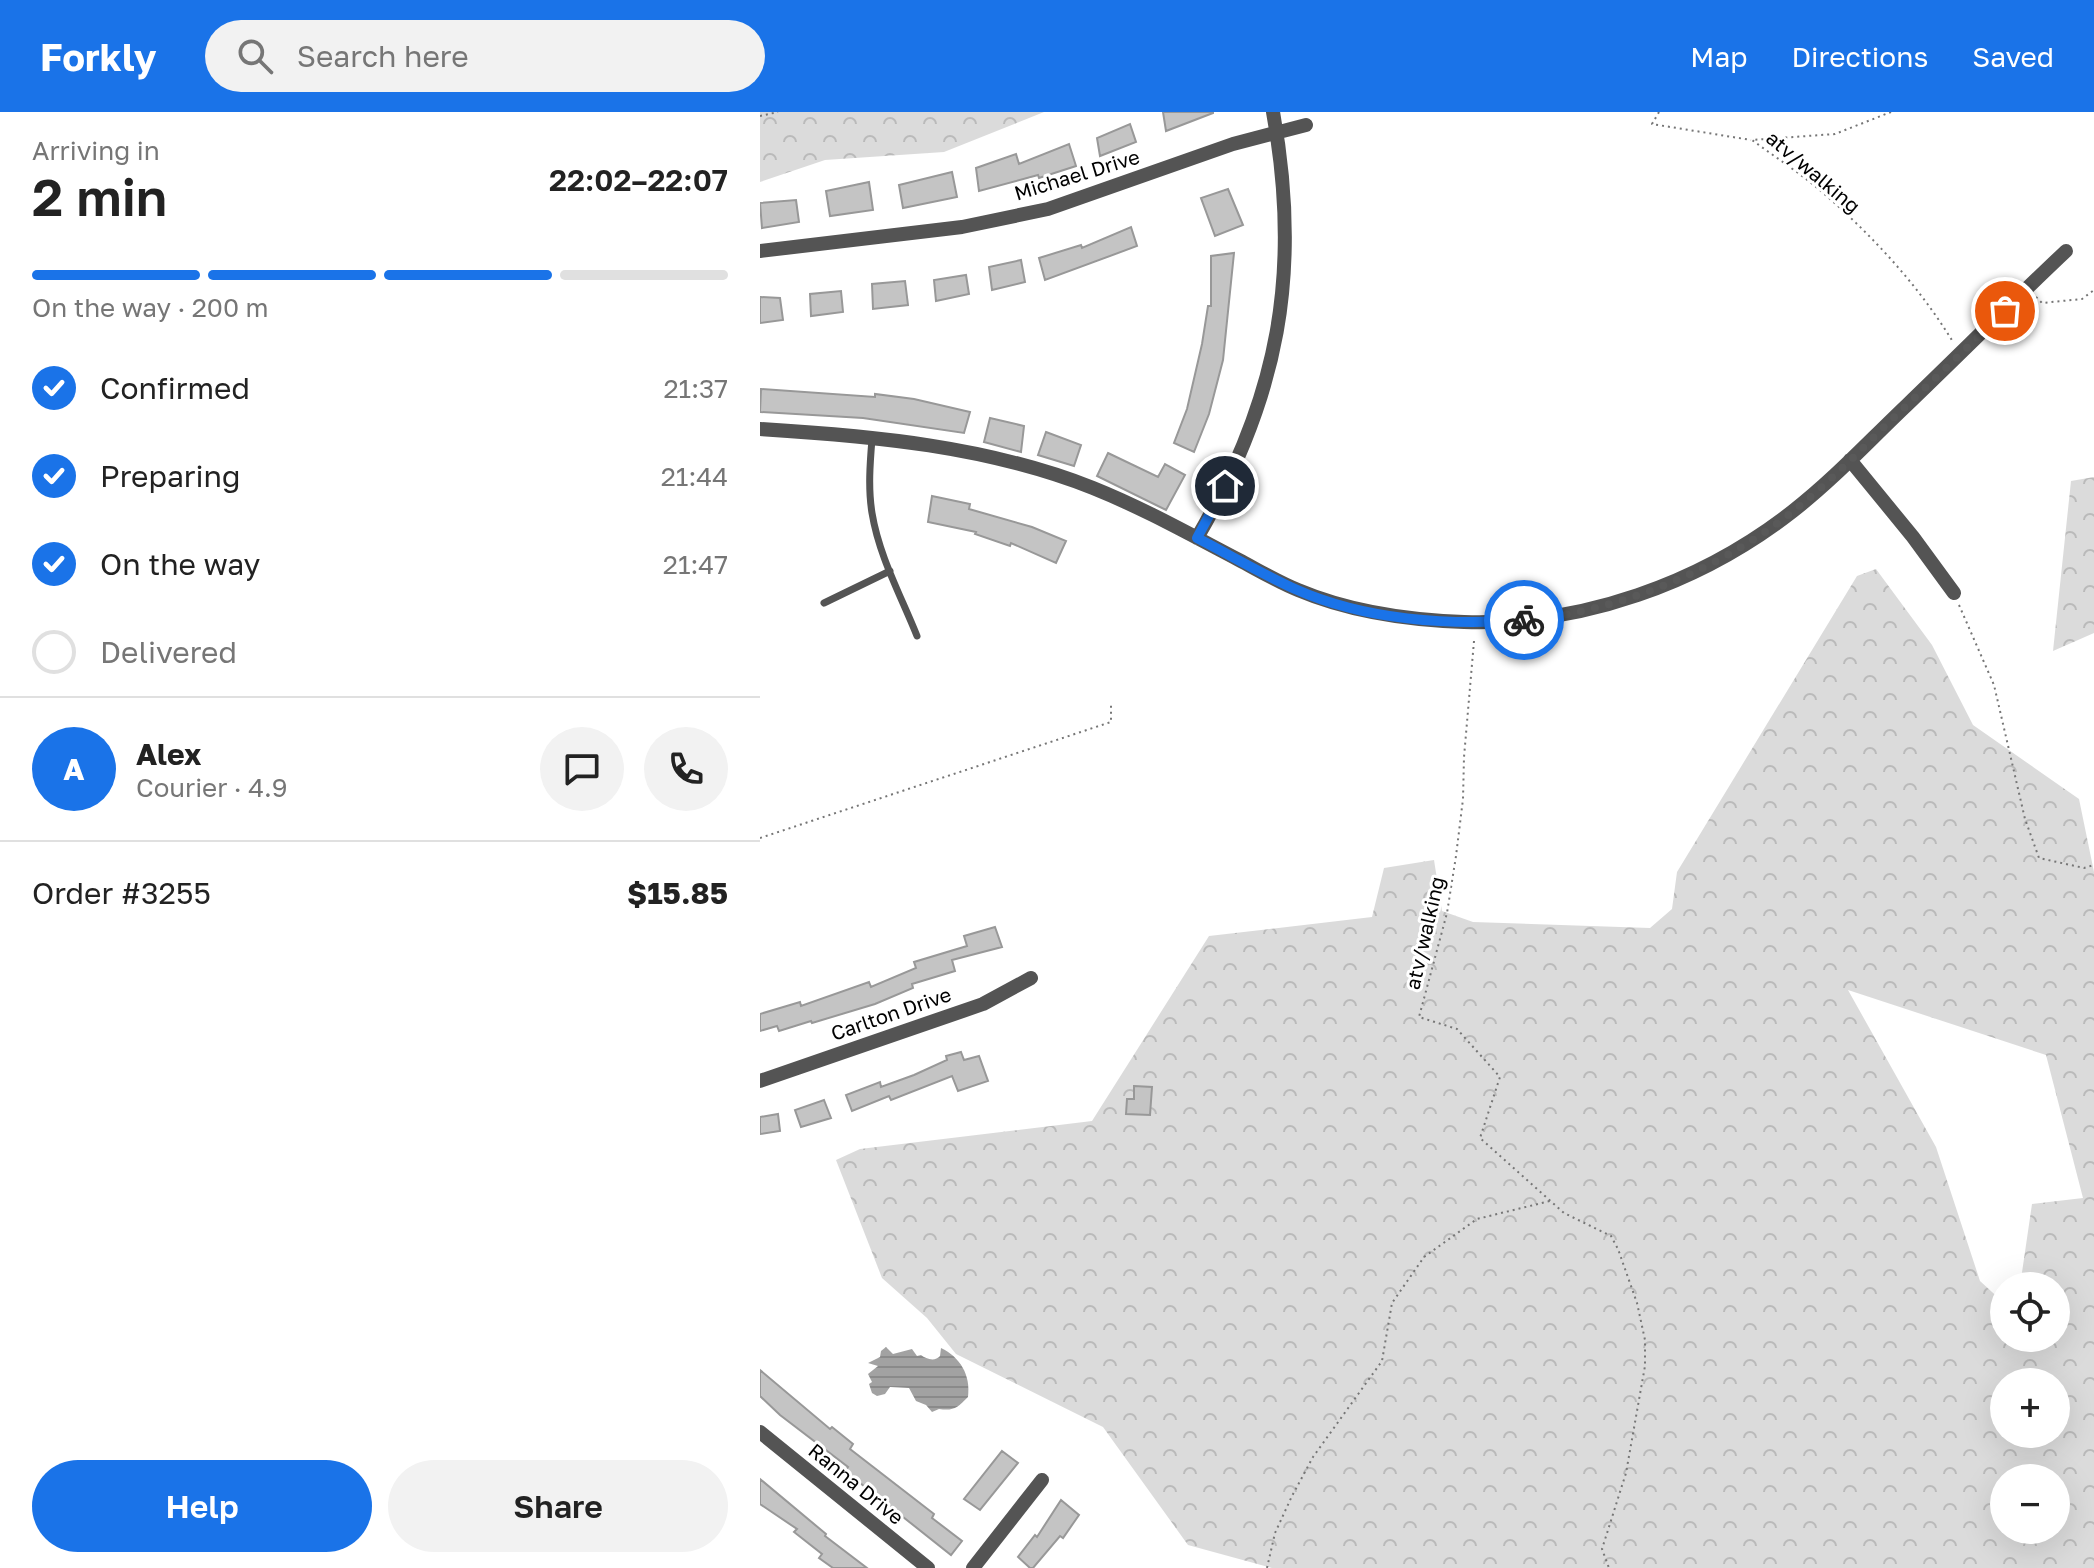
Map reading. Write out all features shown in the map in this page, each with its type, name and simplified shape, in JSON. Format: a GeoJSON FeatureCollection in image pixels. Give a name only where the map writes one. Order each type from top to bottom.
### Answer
{"type":"FeatureCollection","features":[{"type":"Feature","properties":{"kind":"street"},"geometry":{"type":"LineString","coordinates":[[1197,538],[1217,504],[1249,431],[1263,393],[1275,341],[1285,277],[1286,236],[1283,164],[1273,112]]}},
{"type":"Feature","properties":{"kind":"street","name":"Michael Drive"},"geometry":{"type":"LineString","coordinates":[[760,251],[962,227],[1048,209],[1233,144],[1306,125]]}},
{"type":"Feature","properties":{"kind":"street"},"geometry":{"type":"LineString","coordinates":[[760,429],[872,436],[967,451],[1036,470],[1092,488],[1296,590],[1334,603],[1437,620],[1529,620],[1605,605],[1663,585],[1702,567],[1770,528],[1850,460],[2066,251]]}},
{"type":"Feature","properties":{"kind":"street"},"geometry":{"type":"LineString","coordinates":[[1850,460],[1954,593]]}},
{"type":"Feature","properties":{"kind":"street","name":"Carlton Drive"},"geometry":{"type":"LineString","coordinates":[[760,1081],[983,1004],[1031,978]]}},
{"type":"Feature","properties":{"kind":"street","name":"Ranna Drive"},"geometry":{"type":"LineString","coordinates":[[760,1432],[928,1568]]}},
{"type":"Feature","properties":{"kind":"street"},"geometry":{"type":"LineString","coordinates":[[973,1568],[1042,1480]]}},
{"type":"Feature","properties":{"kind":"lane"},"geometry":{"type":"LineString","coordinates":[[872,436],[872,512],[879,543],[917,636]]}},
{"type":"Feature","properties":{"kind":"lane"},"geometry":{"type":"LineString","coordinates":[[824,603],[890,571]]}},
{"type":"Feature","properties":{"kind":"path"},"geometry":{"type":"LineString","coordinates":[[760,116],[778,112]]}},
{"type":"Feature","properties":{"kind":"path"},"geometry":{"type":"LineString","coordinates":[[1659,112],[1652,124],[1752,140]]}},
{"type":"Feature","properties":{"kind":"path","name":"atv/walking"},"geometry":{"type":"LineString","coordinates":[[1752,140],[1835,134],[1891,112]]}},
{"type":"Feature","properties":{"kind":"path","name":"atv/walking"},"geometry":{"type":"LineString","coordinates":[[1752,140],[1822,192],[1891,260],[1930,303],[1961,354]]}},
{"type":"Feature","properties":{"kind":"path"},"geometry":{"type":"LineString","coordinates":[[2027,289],[2042,303],[2082,299],[2094,290]]}},
{"type":"Feature","properties":{"kind":"path"},"geometry":{"type":"LineString","coordinates":[[1947,337],[1961,354]]}},
{"type":"Feature","properties":{"kind":"path"},"geometry":{"type":"LineString","coordinates":[[1954,593],[1994,685],[2025,819],[2039,858],[2084,868],[2094,865]]}},
{"type":"Feature","properties":{"kind":"path","name":"atv/walking"},"geometry":{"type":"LineString","coordinates":[[1474,641],[1456,856],[1447,913],[1419,1017],[1457,1029],[1500,1077],[1480,1138],[1564,1213],[1611,1236],[1637,1303],[1645,1340],[1645,1366],[1626,1473],[1602,1549],[1609,1568]]}},
{"type":"Feature","properties":{"kind":"path"},"geometry":{"type":"LineString","coordinates":[[760,838],[1111,722],[1111,702]]}},
{"type":"Feature","properties":{"kind":"path"},"geometry":{"type":"LineString","coordinates":[[1267,1568],[1275,1533],[1292,1496],[1313,1457],[1382,1361],[1392,1303],[1424,1257],[1477,1219],[1551,1201]]}},
{"type":"Feature","properties":{"kind":"green space"},"geometry":{"type":"Polygon","coordinates":[[[760,112],[1044,112],[944,152],[825,160],[760,182],[760,112]]]}},
{"type":"Feature","properties":{"kind":"green space"},"geometry":{"type":"Polygon","coordinates":[[[2094,477],[2094,633],[2053,651],[2071,481],[2094,477]]]}},
{"type":"Feature","properties":{"kind":"green space"},"geometry":{"type":"Polygon","coordinates":[[[1876,569],[1932,645],[1973,725],[2079,799],[2094,872],[2094,1568],[1272,1568],[1188,1545],[1103,1427],[956,1354],[927,1318],[882,1278],[836,1160],[860,1149],[1092,1121],[1209,936],[1372,917],[1384,868],[1434,860],[1442,911],[1473,922],[1650,928],[1672,909],[1677,872],[1857,576],[1876,569]],[[1848,990],[1936,1147],[1980,1281],[1990,1290],[1990,1352],[2070,1352],[2070,1272],[2022,1272],[2032,1204],[2083,1198],[2046,1055],[1848,990]]]}},
{"type":"Feature","properties":{"kind":"shaded area"},"geometry":{"type":"Polygon","coordinates":[[[886,1347],[893,1354],[912,1349],[917,1356],[930,1359],[940,1356],[941,1348],[948,1352],[966,1374],[968,1397],[955,1408],[932,1412],[916,1401],[909,1388],[890,1387],[885,1394],[877,1396],[872,1393],[868,1374],[878,1366],[868,1363],[880,1357],[886,1347]]]}},
{"type":"Feature","properties":{"kind":"building"},"geometry":{"type":"Polygon","coordinates":[[[1163,112],[1213,112],[1213,113],[1166,131],[1163,112]]]}},
{"type":"Feature","properties":{"kind":"building"},"geometry":{"type":"Polygon","coordinates":[[[1130,124],[1136,142],[1100,156],[1097,138],[1130,124]]]}},
{"type":"Feature","properties":{"kind":"building"},"geometry":{"type":"Polygon","coordinates":[[[1069,144],[1076,166],[979,191],[976,168],[1016,154],[1019,164],[1069,144]]]}},
{"type":"Feature","properties":{"kind":"building"},"geometry":{"type":"Polygon","coordinates":[[[952,172],[957,197],[903,208],[899,185],[952,172]]]}},
{"type":"Feature","properties":{"kind":"building"},"geometry":{"type":"Polygon","coordinates":[[[869,182],[873,210],[830,216],[826,191],[869,182]]]}},
{"type":"Feature","properties":{"kind":"building"},"geometry":{"type":"Polygon","coordinates":[[[1228,189],[1243,225],[1215,236],[1201,198],[1228,189]]]}},
{"type":"Feature","properties":{"kind":"building"},"geometry":{"type":"Polygon","coordinates":[[[796,200],[799,222],[762,228],[760,203],[796,200]]]}},
{"type":"Feature","properties":{"kind":"building"},"geometry":{"type":"Polygon","coordinates":[[[1131,227],[1137,246],[1045,280],[1039,258],[1081,245],[1082,248],[1131,227]]]}},
{"type":"Feature","properties":{"kind":"building"},"geometry":{"type":"Polygon","coordinates":[[[1234,253],[1223,360],[1209,414],[1194,452],[1174,443],[1187,409],[1208,306],[1211,306],[1211,256],[1234,253]]]}},
{"type":"Feature","properties":{"kind":"building"},"geometry":{"type":"Polygon","coordinates":[[[1021,260],[1025,282],[992,290],[989,267],[1021,260]]]}},
{"type":"Feature","properties":{"kind":"building"},"geometry":{"type":"Polygon","coordinates":[[[966,275],[969,294],[936,301],[934,280],[966,275]]]}},
{"type":"Feature","properties":{"kind":"building"},"geometry":{"type":"Polygon","coordinates":[[[905,281],[908,305],[873,309],[872,284],[905,281]]]}},
{"type":"Feature","properties":{"kind":"building"},"geometry":{"type":"Polygon","coordinates":[[[841,291],[843,312],[811,316],[810,294],[841,291]]]}},
{"type":"Feature","properties":{"kind":"building"},"geometry":{"type":"Polygon","coordinates":[[[760,297],[780,298],[783,320],[760,323],[760,297]]]}},
{"type":"Feature","properties":{"kind":"building"},"geometry":{"type":"Polygon","coordinates":[[[761,389],[875,397],[875,394],[970,412],[964,433],[863,418],[760,412],[761,389]]]}},
{"type":"Feature","properties":{"kind":"building"},"geometry":{"type":"Polygon","coordinates":[[[990,418],[1024,426],[1021,452],[984,442],[990,418]]]}},
{"type":"Feature","properties":{"kind":"building"},"geometry":{"type":"Polygon","coordinates":[[[1046,432],[1081,445],[1074,466],[1038,455],[1046,432]]]}},
{"type":"Feature","properties":{"kind":"building"},"geometry":{"type":"Polygon","coordinates":[[[1108,453],[1158,477],[1165,464],[1185,475],[1166,510],[1097,476],[1108,453]]]}},
{"type":"Feature","properties":{"kind":"building"},"geometry":{"type":"Polygon","coordinates":[[[932,496],[970,504],[969,509],[1032,527],[1066,541],[1056,563],[1011,543],[1010,546],[976,532],[928,522],[932,496]]]}},
{"type":"Feature","properties":{"kind":"building"},"geometry":{"type":"Polygon","coordinates":[[[995,927],[1002,947],[952,960],[955,971],[912,984],[913,988],[875,1004],[779,1031],[777,1026],[760,1031],[760,1014],[800,1002],[801,1006],[869,982],[871,987],[916,968],[914,962],[967,946],[964,936],[995,927]]]}},
{"type":"Feature","properties":{"kind":"building"},"geometry":{"type":"Polygon","coordinates":[[[961,1052],[964,1060],[979,1056],[988,1081],[958,1091],[952,1076],[891,1100],[889,1096],[852,1111],[846,1095],[880,1082],[881,1087],[914,1075],[947,1060],[946,1056],[961,1052]]]}},
{"type":"Feature","properties":{"kind":"building"},"geometry":{"type":"Polygon","coordinates":[[[1134,1086],[1152,1087],[1150,1115],[1126,1114],[1127,1099],[1134,1099],[1134,1086]]]}},
{"type":"Feature","properties":{"kind":"building"},"geometry":{"type":"Polygon","coordinates":[[[824,1100],[831,1118],[801,1127],[795,1110],[824,1100]]]}},
{"type":"Feature","properties":{"kind":"building"},"geometry":{"type":"Polygon","coordinates":[[[778,1114],[780,1131],[760,1134],[760,1117],[778,1114]]]}},
{"type":"Feature","properties":{"kind":"building"},"geometry":{"type":"Polygon","coordinates":[[[760,1370],[830,1429],[832,1427],[853,1444],[850,1449],[934,1514],[932,1518],[962,1541],[951,1555],[845,1471],[848,1467],[760,1396],[760,1370]]]}},
{"type":"Feature","properties":{"kind":"building"},"geometry":{"type":"Polygon","coordinates":[[[1002,1451],[1018,1463],[980,1510],[964,1499],[1002,1451]]]}},
{"type":"Feature","properties":{"kind":"building"},"geometry":{"type":"Polygon","coordinates":[[[760,1479],[867,1568],[833,1568],[819,1558],[822,1554],[794,1532],[797,1529],[760,1504],[760,1479]]]}},
{"type":"Feature","properties":{"kind":"building"},"geometry":{"type":"Polygon","coordinates":[[[1061,1500],[1079,1515],[1063,1538],[1060,1536],[1030,1568],[1018,1557],[1035,1535],[1037,1537],[1061,1500]]]}},
{"type":"Feature","properties":{"kind":"way so far"},"geometry":{"type":"LineString","coordinates":[[1524,620],[1565,615],[1635,595],[1702,567],[1766,531],[1822,487],[2005,311]]}},
{"type":"Feature","properties":{"kind":"route"},"geometry":{"type":"LineString","coordinates":[[1225,486],[1197,538],[1296,590],[1334,603],[1403,617],[1477,622],[1524,620]]}}]}
